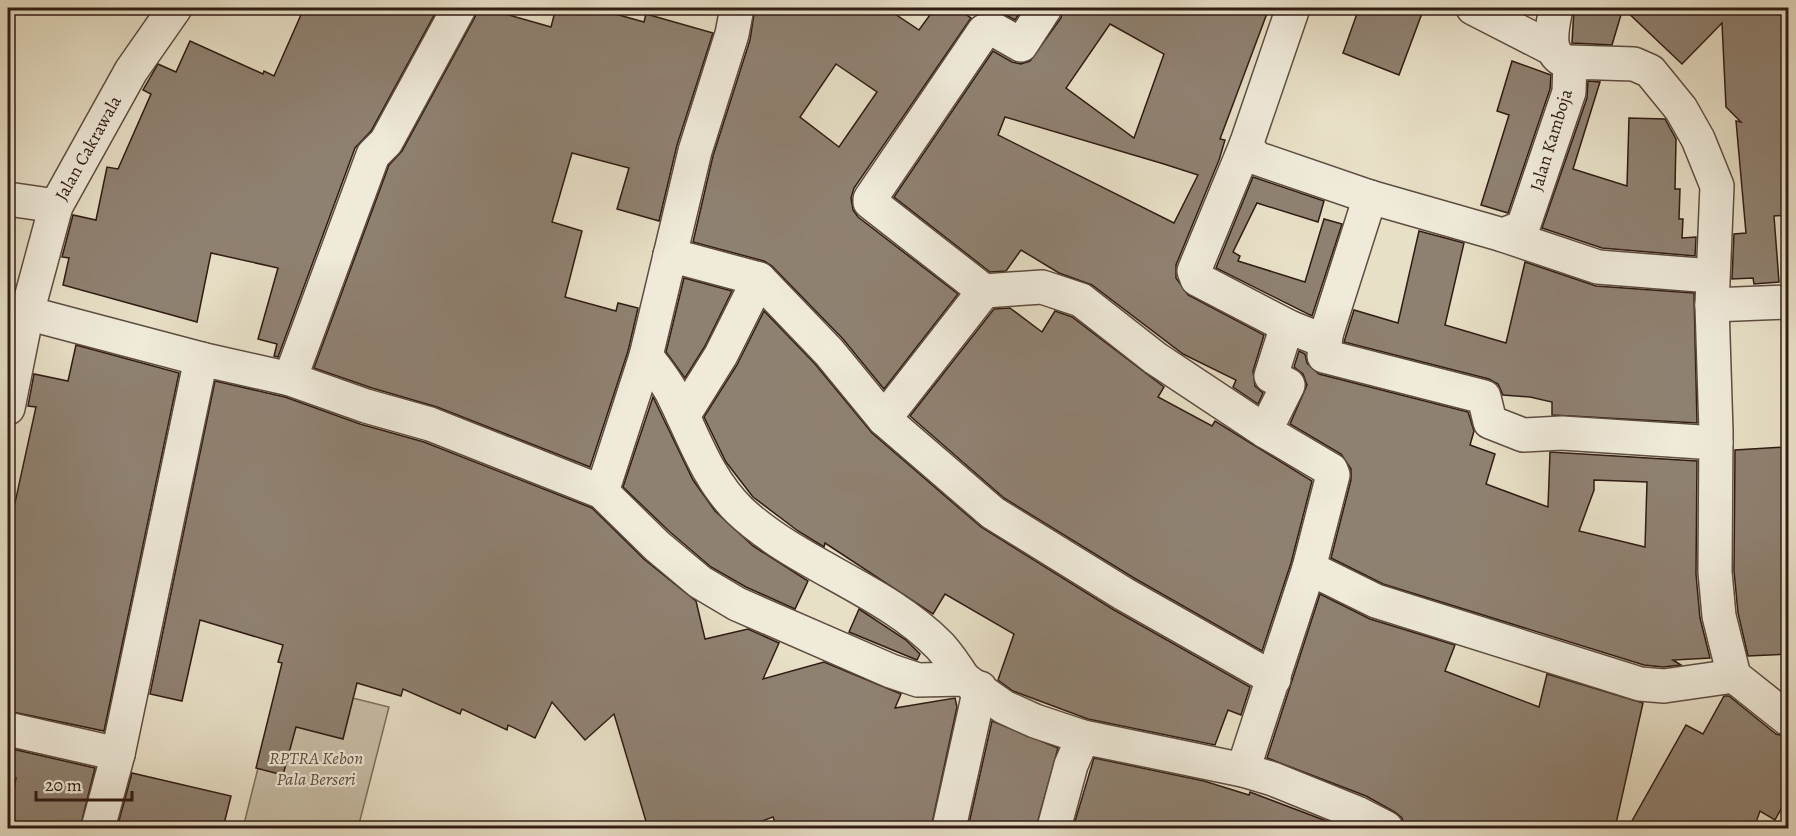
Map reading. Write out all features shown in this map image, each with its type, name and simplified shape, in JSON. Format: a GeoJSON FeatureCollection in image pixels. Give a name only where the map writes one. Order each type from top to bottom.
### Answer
{"type":"FeatureCollection","features":[{"type":"Feature","properties":{"kind":"street","name":"Jalan Cakrawala"},"geometry":{"type":"LineString","coordinates":[[8,408],[27,313],[56,206],[131,71],[175,8]]}},
{"type":"Feature","properties":{"kind":"street"},"geometry":{"type":"LineString","coordinates":[[290,379],[373,155],[386,142],[459,8]]}},
{"type":"Feature","properties":{"kind":"street"},"geometry":{"type":"LineString","coordinates":[[602,492],[646,356],[695,151],[732,34],[737,8]]}},
{"type":"Feature","properties":{"kind":"street"},"geometry":{"type":"LineString","coordinates":[[1046,8],[1020,45],[993,29],[984,31],[870,202],[984,291],[1042,287],[1081,300],[1155,358],[1332,473],[1309,568],[1243,770]]}},
{"type":"Feature","properties":{"kind":"street"},"geometry":{"type":"LineString","coordinates":[[1293,8],[1246,145],[1194,271],[1197,279],[1289,327],[1322,340],[1326,335]]}},
{"type":"Feature","properties":{"kind":"street"},"geometry":{"type":"LineString","coordinates":[[1473,8],[1561,56]]}},
{"type":"Feature","properties":{"kind":"street"},"geometry":{"type":"LineString","coordinates":[[1556,8],[1551,41],[1561,56]]}},
{"type":"Feature","properties":{"kind":"street","name":"Jalan Kamboja"},"geometry":{"type":"LineString","coordinates":[[1503,235],[1523,227],[1569,92],[1561,56],[1637,65],[1653,74],[1681,110],[1698,139],[1717,186],[1712,291],[1716,443],[1715,572],[1719,616],[1734,676]]}},
{"type":"Feature","properties":{"kind":"street"},"geometry":{"type":"LineString","coordinates":[[1246,145],[1256,158],[1370,197],[1503,235],[1598,267],[1712,291],[1788,302]]}},
{"type":"Feature","properties":{"kind":"street"},"geometry":{"type":"LineString","coordinates":[[1370,197],[1326,335],[1324,356],[1484,397],[1490,422],[1523,435],[1562,433],[1716,443]]}},
{"type":"Feature","properties":{"kind":"street"},"geometry":{"type":"LineString","coordinates":[[8,199],[56,206]]}},
{"type":"Feature","properties":{"kind":"street"},"geometry":{"type":"LineString","coordinates":[[670,255],[759,279],[829,352],[884,419],[993,513],[1124,594],[1274,679]]}},
{"type":"Feature","properties":{"kind":"street"},"geometry":{"type":"LineString","coordinates":[[683,417],[722,355],[759,279]]}},
{"type":"Feature","properties":{"kind":"street"},"geometry":{"type":"LineString","coordinates":[[884,419],[984,291]]}},
{"type":"Feature","properties":{"kind":"street"},"geometry":{"type":"LineString","coordinates":[[27,313],[201,359],[290,379],[366,406],[430,424],[602,492],[657,546],[700,582],[737,604],[905,676],[972,684]]}},
{"type":"Feature","properties":{"kind":"street"},"geometry":{"type":"LineString","coordinates":[[1265,431],[1288,385],[1271,376],[1289,327]]}},
{"type":"Feature","properties":{"kind":"street"},"geometry":{"type":"LineString","coordinates":[[646,356],[668,387],[705,466],[723,494],[785,546],[868,593],[913,623],[942,648],[972,684],[1004,707],[1035,721],[1083,737],[1243,770],[1284,783],[1386,828]]}},
{"type":"Feature","properties":{"kind":"street"},"geometry":{"type":"LineString","coordinates":[[98,828],[118,754],[201,359]]}},
{"type":"Feature","properties":{"kind":"street"},"geometry":{"type":"LineString","coordinates":[[1309,568],[1376,601],[1640,684],[1664,686],[1734,676],[1788,719]]}},
{"type":"Feature","properties":{"kind":"street"},"geometry":{"type":"LineString","coordinates":[[949,828],[972,684]]}},
{"type":"Feature","properties":{"kind":"street"},"geometry":{"type":"LineString","coordinates":[[8,729],[118,754]]}},
{"type":"Feature","properties":{"kind":"street"},"geometry":{"type":"LineString","coordinates":[[1054,828],[1071,765],[1083,737]]}},
{"type":"Feature","properties":{"kind":"green space","name":"RPTRA Kebon Pala Berseri"},"geometry":{"type":"Polygon","coordinates":[[[280,680],[389,707],[358,828],[243,828],[280,680]]]}},
{"type":"Feature","properties":{"kind":"building"},"geometry":{"type":"Polygon","coordinates":[[[304,8],[438,8],[371,131],[355,148],[278,357],[274,356],[277,344],[258,339],[278,268],[211,253],[197,322],[63,285],[69,258],[62,257],[73,215],[96,220],[107,167],[118,169],[151,94],[143,90],[158,64],[176,72],[190,41],[263,74],[264,71],[274,76],[304,8]]]}},
{"type":"Feature","properties":{"kind":"building"},"geometry":{"type":"Polygon","coordinates":[[[478,8],[551,27],[556,8],[594,8],[644,22],[646,14],[713,33],[677,145],[659,221],[617,209],[629,168],[572,153],[552,222],[582,231],[565,297],[616,311],[618,303],[638,308],[628,351],[590,467],[437,407],[314,368],[389,165],[402,151],[478,8]]]}},
{"type":"Feature","properties":{"kind":"building"},"geometry":{"type":"Polygon","coordinates":[[[755,8],[886,8],[919,30],[935,8],[956,8],[971,18],[854,188],[851,198],[853,210],[858,217],[958,294],[884,389],[843,339],[772,266],[764,261],[693,242],[713,156],[750,40],[755,8]],[[836,64],[800,117],[839,147],[877,92],[836,64]]]}},
{"type":"Feature","properties":{"kind":"building"},"geometry":{"type":"Polygon","coordinates":[[[991,8],[1023,8],[1015,20],[1002,13],[989,11],[991,8]]]}},
{"type":"Feature","properties":{"kind":"building"},"geometry":{"type":"Polygon","coordinates":[[[1063,8],[1269,8],[1220,139],[1225,140],[1219,160],[1176,265],[1176,278],[1188,295],[1264,335],[1253,371],[1255,386],[1263,393],[1258,404],[1233,387],[1236,380],[1183,354],[1092,285],[1059,273],[1021,250],[1006,271],[990,272],[894,197],[993,51],[1012,62],[1021,64],[1030,61],[1061,18],[1063,8]],[[1110,24],[1066,88],[1134,138],[1164,54],[1110,24]],[[1005,117],[998,135],[1174,223],[1198,175],[1164,164],[1005,117]]]}},
{"type":"Feature","properties":{"kind":"building"},"geometry":{"type":"Polygon","coordinates":[[[1359,8],[1424,8],[1399,75],[1343,53],[1359,8]]]}},
{"type":"Feature","properties":{"kind":"building"},"geometry":{"type":"Polygon","coordinates":[[[1574,8],[1623,8],[1612,45],[1572,43],[1574,8]]]}},
{"type":"Feature","properties":{"kind":"building"},"geometry":{"type":"Polygon","coordinates":[[[1623,8],[1788,8],[1788,215],[1774,216],[1779,282],[1754,284],[1753,278],[1732,279],[1734,234],[1746,233],[1736,121],[1741,122],[1726,107],[1722,23],[1682,64],[1623,8]]]}},
{"type":"Feature","properties":{"kind":"building"},"geometry":{"type":"Polygon","coordinates":[[[1512,61],[1551,75],[1550,89],[1508,213],[1481,205],[1509,115],[1497,111],[1512,61]]]}},
{"type":"Feature","properties":{"kind":"building"},"geometry":{"type":"Polygon","coordinates":[[[1588,81],[1600,82],[1573,169],[1627,186],[1629,118],[1665,119],[1676,139],[1675,189],[1680,189],[1679,219],[1683,219],[1682,238],[1696,237],[1695,256],[1602,248],[1542,228],[1587,98],[1588,81]]]}},
{"type":"Feature","properties":{"kind":"building"},"geometry":{"type":"Polygon","coordinates":[[[1253,177],[1324,201],[1318,222],[1257,203],[1233,252],[1240,256],[1238,261],[1305,282],[1324,219],[1342,224],[1312,316],[1216,268],[1253,177]]]}},
{"type":"Feature","properties":{"kind":"building"},"geometry":{"type":"Polygon","coordinates":[[[1419,231],[1464,243],[1445,325],[1506,343],[1525,262],[1596,286],[1694,293],[1697,423],[1552,415],[1552,402],[1530,397],[1503,395],[1498,384],[1489,379],[1344,342],[1354,310],[1398,323],[1419,231]]]}},
{"type":"Feature","properties":{"kind":"building"},"geometry":{"type":"Polygon","coordinates":[[[684,278],[732,291],[705,346],[685,378],[666,352],[684,278]]]}},
{"type":"Feature","properties":{"kind":"building"},"geometry":{"type":"Polygon","coordinates":[[[1010,308],[1042,332],[1055,311],[1072,317],[1164,387],[1158,397],[1212,426],[1215,421],[1312,481],[1291,563],[1262,651],[1134,578],[1004,498],[910,416],[994,309],[1010,308]]]}},
{"type":"Feature","properties":{"kind":"building"},"geometry":{"type":"Polygon","coordinates":[[[764,311],[815,364],[872,433],[981,527],[1114,610],[1250,687],[1241,715],[1228,710],[1215,745],[1088,719],[1013,691],[998,680],[1014,634],[945,594],[933,614],[825,543],[824,547],[798,531],[753,497],[726,462],[704,417],[737,365],[764,311]]]}},
{"type":"Feature","properties":{"kind":"building"},"geometry":{"type":"Polygon","coordinates":[[[76,345],[179,373],[104,731],[8,711],[8,555],[14,522],[11,521],[36,407],[28,406],[34,374],[68,381],[76,345]]]}},
{"type":"Feature","properties":{"kind":"building"},"geometry":{"type":"Polygon","coordinates":[[[1299,351],[1305,354],[1307,363],[1319,374],[1468,412],[1474,431],[1470,445],[1495,454],[1486,484],[1548,507],[1550,452],[1697,461],[1696,574],[1700,618],[1710,658],[1673,660],[1681,665],[1663,667],[1644,665],[1383,584],[1331,558],[1351,480],[1351,469],[1341,454],[1290,424],[1307,385],[1303,374],[1294,367],[1299,351]],[[1594,480],[1594,490],[1579,531],[1645,547],[1647,482],[1594,480]]]}},
{"type":"Feature","properties":{"kind":"building"},"geometry":{"type":"Polygon","coordinates":[[[215,381],[285,397],[360,424],[424,442],[592,508],[645,560],[696,601],[705,639],[748,629],[779,643],[763,679],[824,662],[901,694],[895,708],[955,698],[957,707],[931,828],[777,828],[773,817],[743,828],[648,828],[614,714],[585,740],[552,702],[535,738],[508,725],[507,730],[462,709],[460,714],[403,689],[401,696],[357,683],[343,739],[296,727],[283,775],[256,768],[282,663],[278,662],[283,645],[200,620],[182,701],[150,694],[215,381]]]}},
{"type":"Feature","properties":{"kind":"building"},"geometry":{"type":"Polygon","coordinates":[[[653,397],[693,480],[715,511],[753,546],[808,581],[795,609],[746,587],[711,567],[623,487],[653,397]]]}},
{"type":"Feature","properties":{"kind":"building"},"geometry":{"type":"Polygon","coordinates":[[[1786,447],[1787,489],[1782,489],[1785,547],[1788,547],[1788,654],[1748,656],[1738,613],[1734,571],[1735,450],[1786,447]]]}},
{"type":"Feature","properties":{"kind":"building"},"geometry":{"type":"Polygon","coordinates":[[[1320,594],[1370,619],[1455,645],[1445,671],[1539,707],[1547,674],[1643,703],[1615,828],[1405,828],[1402,818],[1395,812],[1366,796],[1267,758],[1320,594]]]}},
{"type":"Feature","properties":{"kind":"building"},"geometry":{"type":"Polygon","coordinates":[[[859,609],[906,640],[920,654],[917,660],[849,632],[859,609]]]}},
{"type":"Feature","properties":{"kind":"building"},"geometry":{"type":"Polygon","coordinates":[[[1724,696],[1729,696],[1776,734],[1788,737],[1788,796],[1775,820],[1760,811],[1754,828],[1628,828],[1686,725],[1703,734],[1724,696]]]}},
{"type":"Feature","properties":{"kind":"building"},"geometry":{"type":"Polygon","coordinates":[[[992,721],[1058,748],[1036,828],[968,828],[992,721]]]}},
{"type":"Feature","properties":{"kind":"building"},"geometry":{"type":"Polygon","coordinates":[[[8,748],[95,768],[80,828],[42,828],[8,821],[16,778],[8,777],[8,748]]]}},
{"type":"Feature","properties":{"kind":"building"},"geometry":{"type":"Polygon","coordinates":[[[1094,758],[1204,781],[1249,795],[1250,792],[1345,828],[1073,828],[1094,758]]]}},
{"type":"Feature","properties":{"kind":"building"},"geometry":{"type":"Polygon","coordinates":[[[132,773],[231,796],[223,828],[117,828],[132,773]]]}}]}
